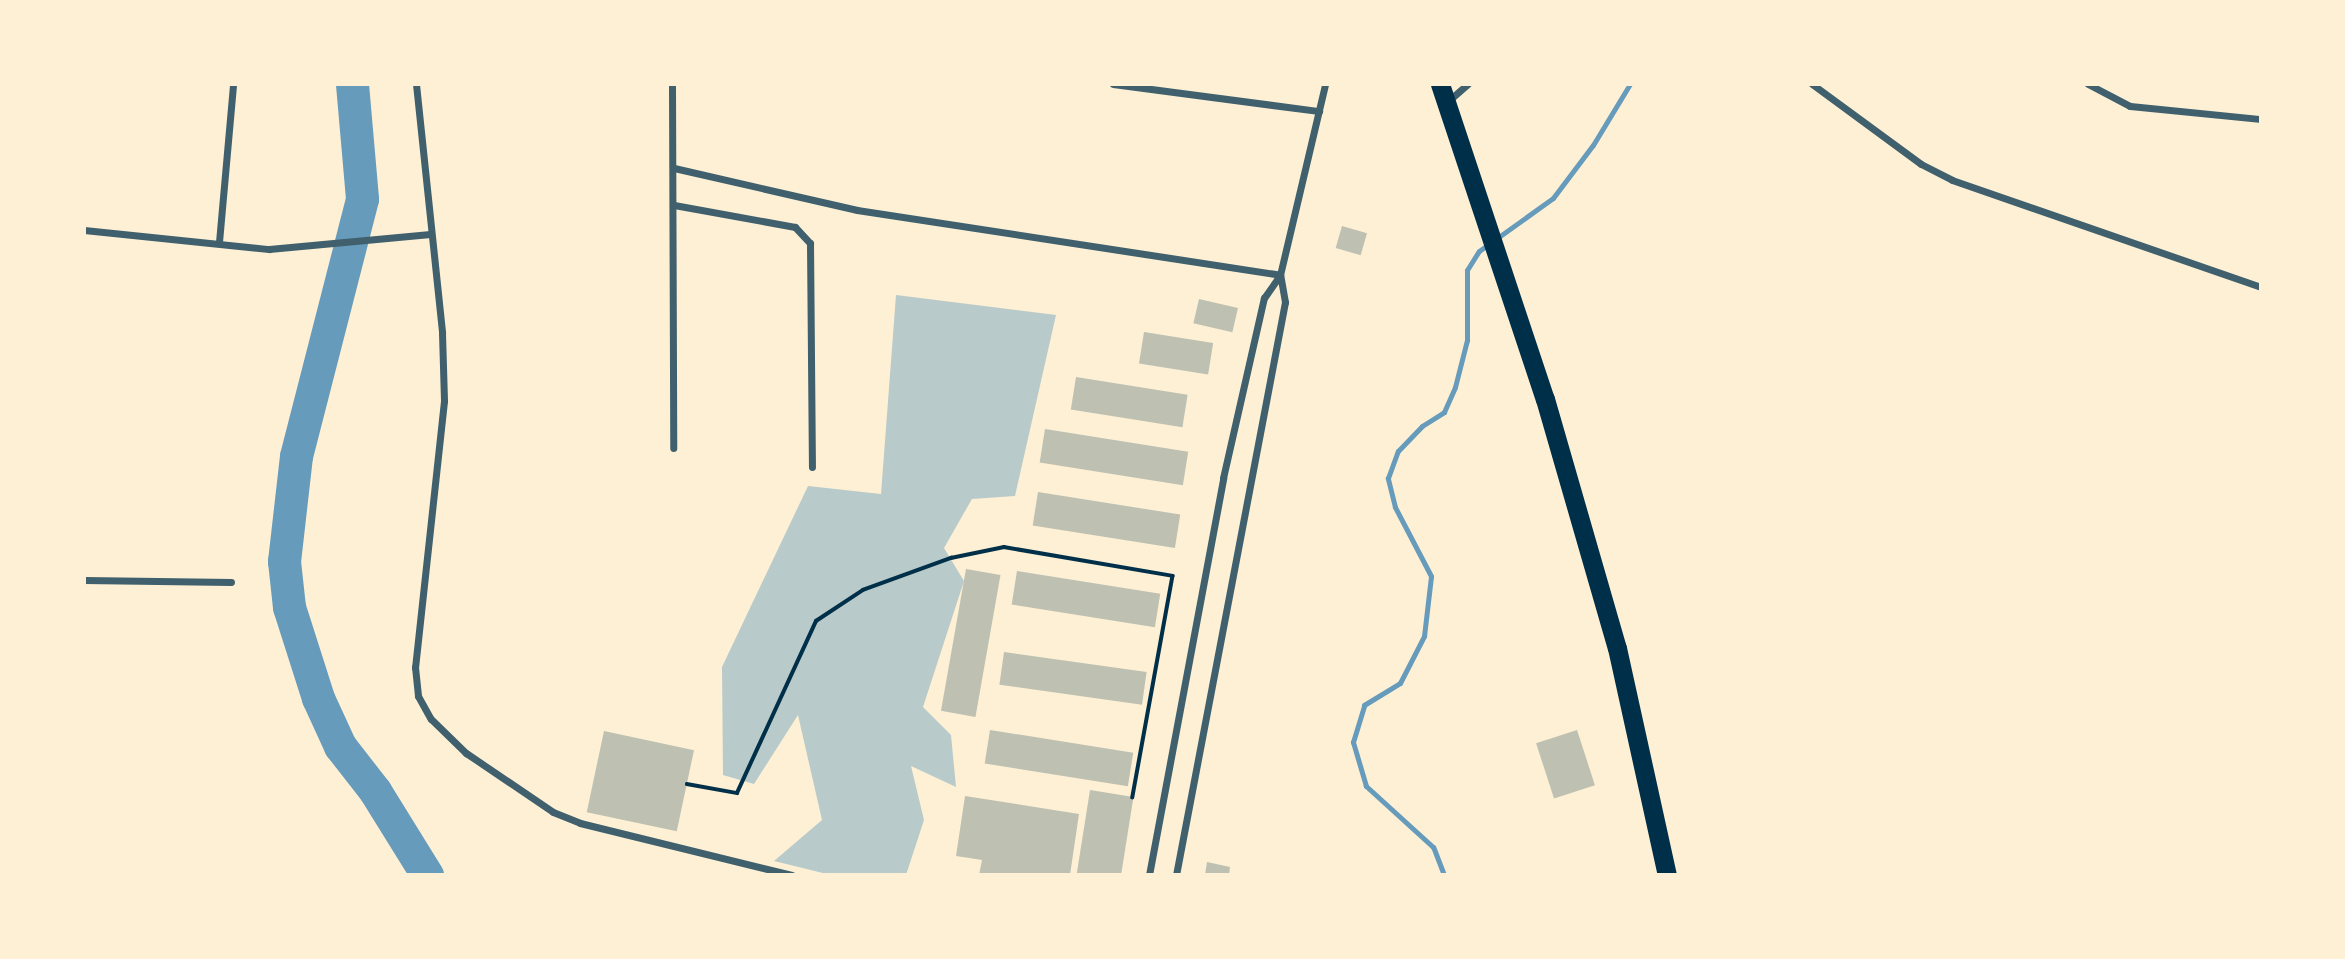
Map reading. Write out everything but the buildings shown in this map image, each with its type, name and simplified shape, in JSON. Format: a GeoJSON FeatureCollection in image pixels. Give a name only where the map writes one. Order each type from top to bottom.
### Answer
{"type":"FeatureCollection","features":[{"type":"Feature","properties":{"kind":"highway"},"geometry":{"type":"LineString","coordinates":[[1444,93],[1545,399],[1613,635],[1667,875]]}},
{"type":"Feature","properties":{"kind":"street"},"geometry":{"type":"LineString","coordinates":[[219,242],[233,84]]}},
{"type":"Feature","properties":{"kind":"street"},"geometry":{"type":"LineString","coordinates":[[416,84],[442,333],[444,401],[415,667],[418,696],[431,719],[466,753],[553,812],[580,823],[792,875]]}},
{"type":"Feature","properties":{"kind":"street"},"geometry":{"type":"LineString","coordinates":[[671,84],[674,168],[673,448]]}},
{"type":"Feature","properties":{"kind":"street"},"geometry":{"type":"LineString","coordinates":[[1113,84],[1319,111]]}},
{"type":"Feature","properties":{"kind":"street"},"geometry":{"type":"LineString","coordinates":[[1149,875],[1226,466],[1264,298],[1280,275],[1325,84]]}},
{"type":"Feature","properties":{"kind":"street"},"geometry":{"type":"LineString","coordinates":[[1444,93],[1468,84]]}},
{"type":"Feature","properties":{"kind":"street"},"geometry":{"type":"LineString","coordinates":[[1812,84],[1921,164],[1952,180],[2261,287]]}},
{"type":"Feature","properties":{"kind":"street"},"geometry":{"type":"LineString","coordinates":[[2088,84],[2130,106],[2261,119]]}},
{"type":"Feature","properties":{"kind":"street"},"geometry":{"type":"LineString","coordinates":[[674,168],[857,209],[1280,275]]}},
{"type":"Feature","properties":{"kind":"street"},"geometry":{"type":"LineString","coordinates":[[674,205],[794,228],[810,243],[812,467]]}},
{"type":"Feature","properties":{"kind":"street"},"geometry":{"type":"LineString","coordinates":[[84,230],[269,249],[430,234]]}},
{"type":"Feature","properties":{"kind":"street"},"geometry":{"type":"LineString","coordinates":[[1176,875],[1285,302],[1280,275]]}},
{"type":"Feature","properties":{"kind":"street"},"geometry":{"type":"LineString","coordinates":[[84,580],[231,582]]}},
{"type":"Feature","properties":{"kind":"path"},"geometry":{"type":"LineString","coordinates":[[687,784],[737,793],[816,621],[863,590],[951,558],[1004,547],[1173,576],[1133,797]]}},
{"type":"Feature","properties":{"kind":"shaded area"},"geometry":{"type":"Polygon","coordinates":[[[896,295],[1056,315],[1015,496],[972,499],[944,548],[964,581],[923,707],[951,735],[956,787],[911,766],[924,820],[906,875],[831,875],[774,861],[822,820],[798,715],[754,784],[723,775],[722,667],[808,486],[881,494],[896,295]]]}},
{"type":"Feature","properties":{"kind":"waterway"},"geometry":{"type":"LineString","coordinates":[[352,84],[362,199],[296,456],[284,561],[289,607],[318,698],[340,746],[375,791],[427,875]]}},
{"type":"Feature","properties":{"kind":"waterway"},"geometry":{"type":"LineString","coordinates":[[1444,875],[1433,847],[1366,786],[1353,742],[1364,705],[1400,683],[1424,636],[1431,576],[1395,507],[1388,478],[1398,451],[1422,426],[1444,412],[1455,387],[1467,340],[1467,270],[1479,251],[1553,198],[1593,145],[1630,84]]}}]}
